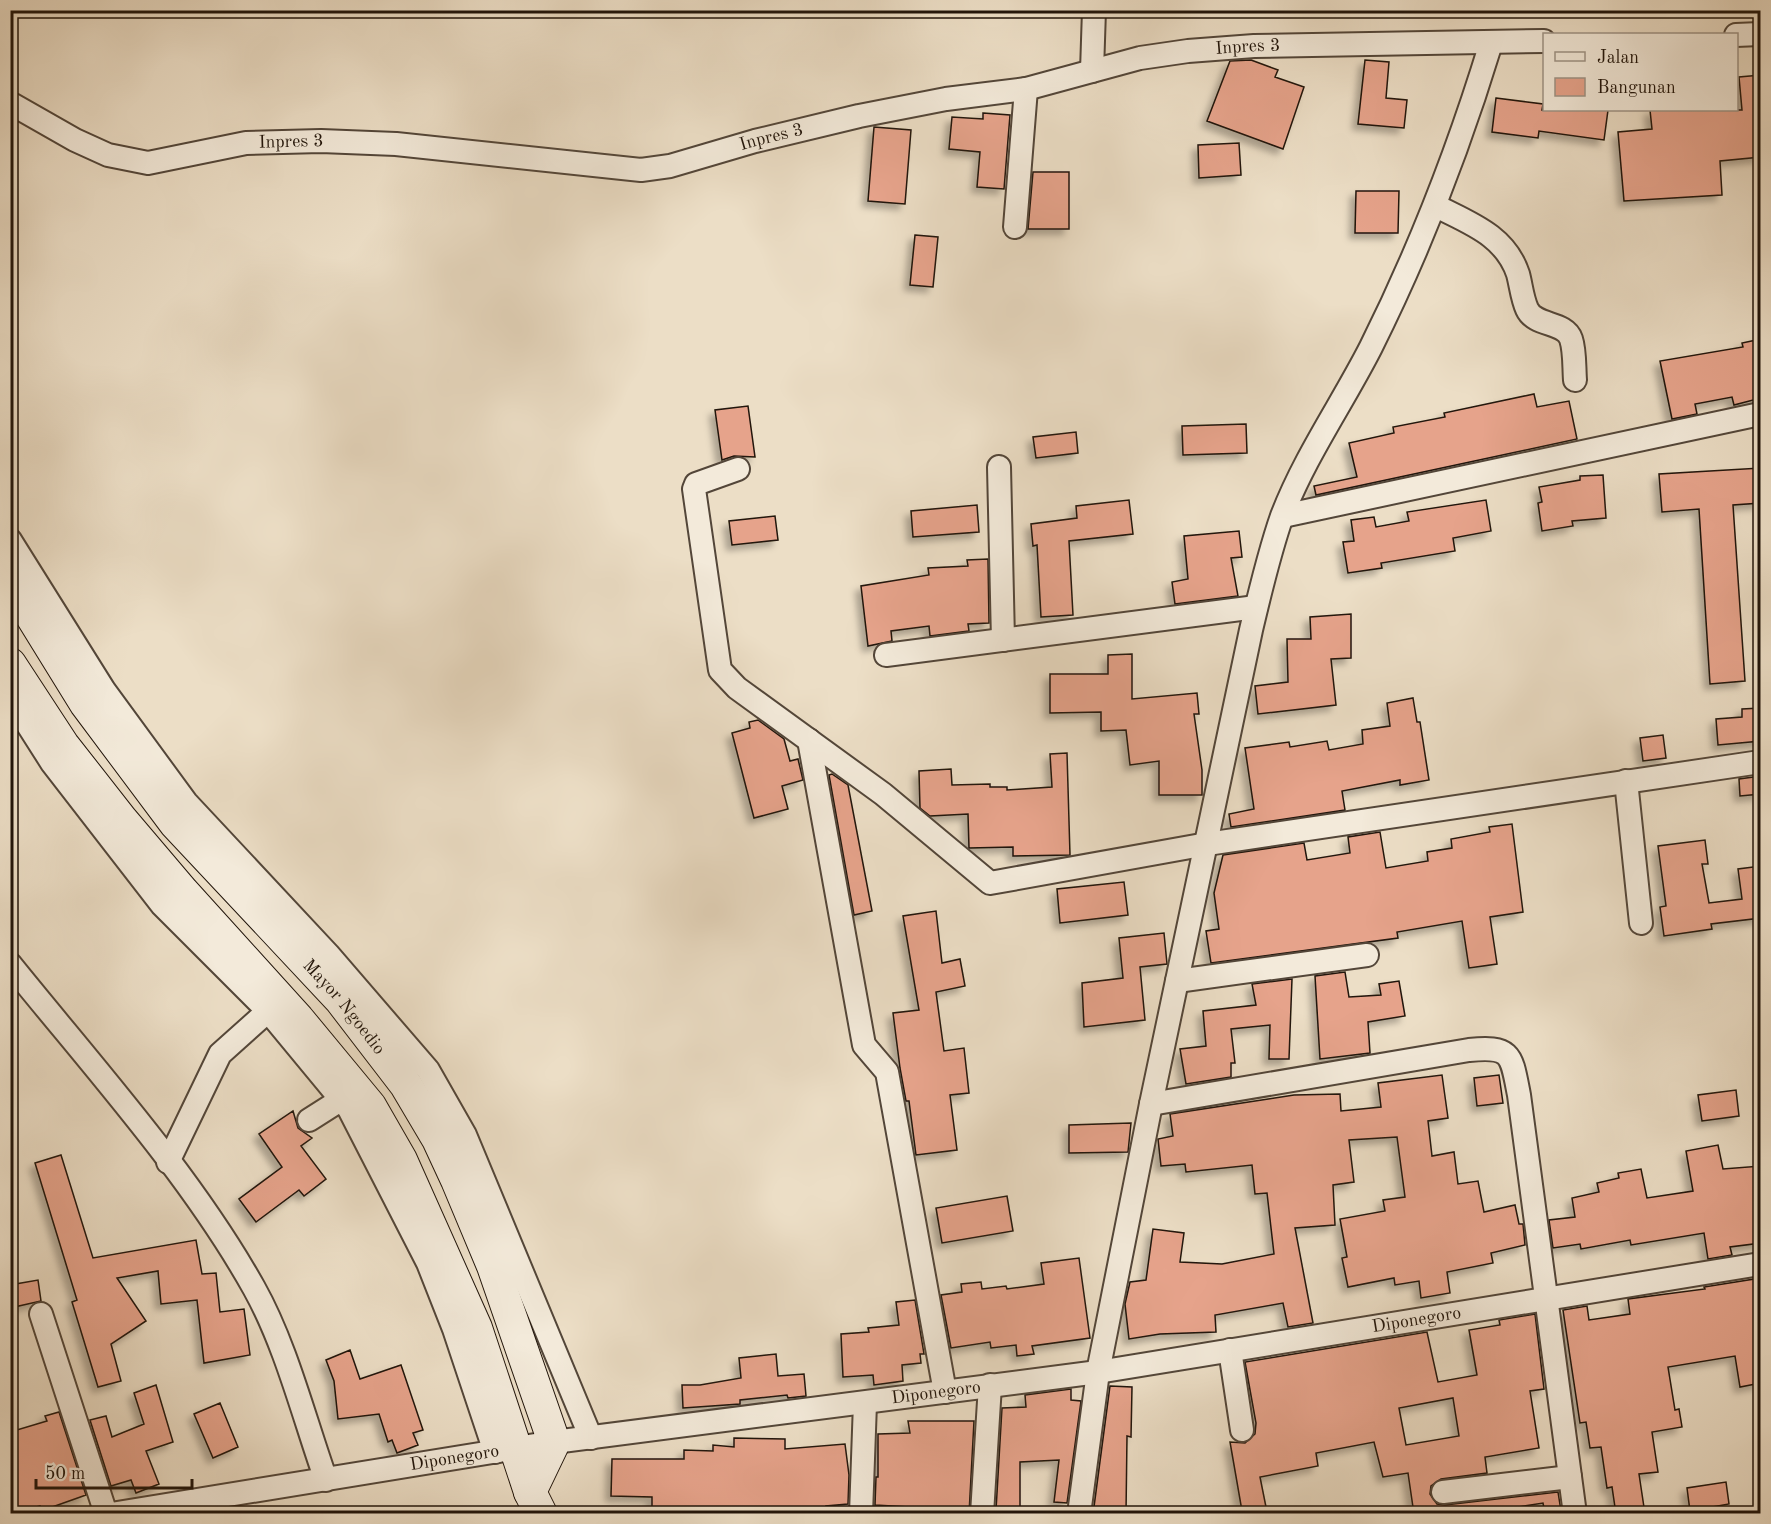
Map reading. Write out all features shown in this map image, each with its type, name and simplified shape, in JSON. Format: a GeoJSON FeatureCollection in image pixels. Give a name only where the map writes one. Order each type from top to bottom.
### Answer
{"type":"FeatureCollection","features":[{"type":"Feature","properties":{"kind":"street"},"geometry":{"type":"LineString","coordinates":[[1092,71],[1094,10]]}},
{"type":"Feature","properties":{"kind":"street"},"geometry":{"type":"LineString","coordinates":[[1738,35],[1761,34]]}},
{"type":"Feature","properties":{"kind":"street","name":"Inpres 3"},"geometry":{"type":"LineString","coordinates":[[10,103],[75,140],[108,155],[148,163],[246,143],[321,141],[396,144],[641,170],[670,166],[755,141],[859,116],[946,99],[1026,89],[1140,58],[1254,46],[1543,41]]}},
{"type":"Feature","properties":{"kind":"street"},"geometry":{"type":"LineString","coordinates":[[1079,1514],[1098,1372],[1150,1104],[1256,607],[1282,516],[1317,441],[1370,348],[1436,206],[1491,43]]}},
{"type":"Feature","properties":{"kind":"street"},"geometry":{"type":"LineString","coordinates":[[1015,228],[1026,89]]}},
{"type":"Feature","properties":{"kind":"street"},"geometry":{"type":"LineString","coordinates":[[1436,206],[1486,231],[1506,248],[1517,272],[1527,310],[1536,318],[1563,329],[1571,337],[1575,380]]}},
{"type":"Feature","properties":{"kind":"street"},"geometry":{"type":"LineString","coordinates":[[1282,516],[1761,414]]}},
{"type":"Feature","properties":{"kind":"street"},"geometry":{"type":"LineString","coordinates":[[999,467],[1003,640]]}},
{"type":"Feature","properties":{"kind":"street"},"geometry":{"type":"LineString","coordinates":[[738,469],[694,487],[708,571],[720,670],[737,688],[883,794],[990,883],[1207,844],[1761,762]]}},
{"type":"Feature","properties":{"kind":"street"},"geometry":{"type":"LineString","coordinates":[[10,540],[104,690],[186,802],[328,954],[428,1070],[465,1135],[591,1438]]}},
{"type":"Feature","properties":{"kind":"street","name":"Mayor Ngoedio"},"geometry":{"type":"LineString","coordinates":[[10,581],[86,704],[176,823],[340,999],[406,1085],[438,1139],[458,1180],[497,1277],[554,1442]]}},
{"type":"Feature","properties":{"kind":"street"},"geometry":{"type":"LineString","coordinates":[[886,655],[1256,607]]}},
{"type":"Feature","properties":{"kind":"street"},"geometry":{"type":"LineString","coordinates":[[10,664],[63,745],[121,819],[298,1020],[334,1109]]}},
{"type":"Feature","properties":{"kind":"street"},"geometry":{"type":"LineString","coordinates":[[10,697],[52,763],[162,905],[265,1014],[334,1109],[401,1160],[467,1307],[497,1388],[505,1450],[536,1503]]}},
{"type":"Feature","properties":{"kind":"street"},"geometry":{"type":"LineString","coordinates":[[809,740],[864,1045],[887,1072],[945,1392]]}},
{"type":"Feature","properties":{"kind":"street"},"geometry":{"type":"LineString","coordinates":[[1626,781],[1641,923]]}},
{"type":"Feature","properties":{"kind":"street"},"geometry":{"type":"LineString","coordinates":[[1177,981],[1367,955]]}},
{"type":"Feature","properties":{"kind":"street"},"geometry":{"type":"LineString","coordinates":[[10,964],[168,1162],[223,1238],[255,1290],[272,1326],[326,1480]]}},
{"type":"Feature","properties":{"kind":"street"},"geometry":{"type":"LineString","coordinates":[[168,1162],[209,1072],[231,1041],[265,1014]]}},
{"type":"Feature","properties":{"kind":"street"},"geometry":{"type":"LineString","coordinates":[[1150,1104],[1469,1050],[1496,1048],[1501,1050],[1511,1063],[1519,1095],[1574,1513]]}},
{"type":"Feature","properties":{"kind":"street"},"geometry":{"type":"LineString","coordinates":[[334,1109],[406,1085]]}},
{"type":"Feature","properties":{"kind":"street","name":"Diponegoro"},"geometry":{"type":"LineString","coordinates":[[111,1514],[554,1442],[1098,1372],[1761,1264]]}},
{"type":"Feature","properties":{"kind":"street"},"geometry":{"type":"LineString","coordinates":[[41,1314],[106,1514]]}},
{"type":"Feature","properties":{"kind":"street"},"geometry":{"type":"LineString","coordinates":[[1230,1350],[1242,1430]]}},
{"type":"Feature","properties":{"kind":"street"},"geometry":{"type":"LineString","coordinates":[[982,1514],[990,1385]]}},
{"type":"Feature","properties":{"kind":"street"},"geometry":{"type":"LineString","coordinates":[[861,1514],[865,1403]]}},
{"type":"Feature","properties":{"kind":"street"},"geometry":{"type":"LineString","coordinates":[[536,1503],[554,1442]]}},
{"type":"Feature","properties":{"kind":"street"},"geometry":{"type":"LineString","coordinates":[[1443,1492],[1570,1477]]}},
{"type":"Feature","properties":{"kind":"building"},"geometry":{"type":"Polygon","coordinates":[[[1251,60],[1278,70],[1275,77],[1304,87],[1283,149],[1207,121],[1230,61],[1251,60]]]}},
{"type":"Feature","properties":{"kind":"building"},"geometry":{"type":"Polygon","coordinates":[[[1365,60],[1389,62],[1386,98],[1407,100],[1404,128],[1358,124],[1365,60]]]}},
{"type":"Feature","properties":{"kind":"building"},"geometry":{"type":"Polygon","coordinates":[[[1761,75],[1761,157],[1720,161],[1722,195],[1624,201],[1618,132],[1652,129],[1650,111],[1742,110],[1739,77],[1761,75]]]}},
{"type":"Feature","properties":{"kind":"building"},"geometry":{"type":"Polygon","coordinates":[[[1496,98],[1543,104],[1543,111],[1608,111],[1604,140],[1539,131],[1538,138],[1492,132],[1496,98]]]}},
{"type":"Feature","properties":{"kind":"building"},"geometry":{"type":"Polygon","coordinates":[[[983,113],[1010,115],[1004,189],[977,187],[980,152],[949,149],[952,117],[983,119],[983,113]]]}},
{"type":"Feature","properties":{"kind":"building"},"geometry":{"type":"Polygon","coordinates":[[[874,127],[911,130],[905,204],[868,201],[874,127]]]}},
{"type":"Feature","properties":{"kind":"building"},"geometry":{"type":"Polygon","coordinates":[[[1239,143],[1241,175],[1199,178],[1198,145],[1239,143]]]}},
{"type":"Feature","properties":{"kind":"building"},"geometry":{"type":"Polygon","coordinates":[[[1033,172],[1069,172],[1069,229],[1028,229],[1033,172]]]}},
{"type":"Feature","properties":{"kind":"building"},"geometry":{"type":"Polygon","coordinates":[[[1356,191],[1399,191],[1398,233],[1355,233],[1356,191]]]}},
{"type":"Feature","properties":{"kind":"building"},"geometry":{"type":"Polygon","coordinates":[[[915,235],[938,237],[933,287],[910,285],[915,235]]]}},
{"type":"Feature","properties":{"kind":"building"},"geometry":{"type":"Polygon","coordinates":[[[1761,339],[1761,398],[1734,405],[1732,397],[1695,404],[1697,414],[1672,419],[1660,361],[1743,347],[1742,343],[1761,339]]]}},
{"type":"Feature","properties":{"kind":"building"},"geometry":{"type":"Polygon","coordinates":[[[1534,394],[1537,407],[1569,401],[1577,439],[1316,495],[1314,486],[1357,477],[1349,443],[1394,433],[1393,427],[1445,417],[1444,413],[1534,394]]]}},
{"type":"Feature","properties":{"kind":"building"},"geometry":{"type":"Polygon","coordinates":[[[748,406],[755,457],[734,456],[722,460],[715,410],[748,406]]]}},
{"type":"Feature","properties":{"kind":"building"},"geometry":{"type":"Polygon","coordinates":[[[1246,424],[1247,453],[1183,455],[1182,426],[1246,424]]]}},
{"type":"Feature","properties":{"kind":"building"},"geometry":{"type":"Polygon","coordinates":[[[1076,432],[1078,453],[1036,458],[1033,437],[1076,432]]]}},
{"type":"Feature","properties":{"kind":"building"},"geometry":{"type":"Polygon","coordinates":[[[1761,468],[1761,503],[1733,505],[1745,681],[1710,684],[1699,509],[1662,512],[1659,474],[1761,468]]]}},
{"type":"Feature","properties":{"kind":"building"},"geometry":{"type":"Polygon","coordinates":[[[1603,475],[1606,518],[1572,521],[1573,526],[1542,531],[1538,503],[1542,502],[1539,487],[1580,480],[1580,476],[1603,475]]]}},
{"type":"Feature","properties":{"kind":"building"},"geometry":{"type":"Polygon","coordinates":[[[1129,500],[1133,534],[1069,541],[1073,615],[1041,617],[1037,545],[1033,546],[1031,524],[1077,518],[1076,506],[1129,500]]]}},
{"type":"Feature","properties":{"kind":"building"},"geometry":{"type":"Polygon","coordinates":[[[1486,500],[1491,531],[1453,538],[1455,551],[1381,563],[1382,568],[1348,573],[1343,542],[1354,541],[1351,520],[1374,517],[1376,527],[1409,521],[1407,512],[1486,500]]]}},
{"type":"Feature","properties":{"kind":"building"},"geometry":{"type":"Polygon","coordinates":[[[977,505],[979,532],[913,537],[911,511],[977,505]]]}},
{"type":"Feature","properties":{"kind":"building"},"geometry":{"type":"Polygon","coordinates":[[[775,516],[778,540],[732,545],[729,521],[775,516]]]}},
{"type":"Feature","properties":{"kind":"building"},"geometry":{"type":"Polygon","coordinates":[[[1239,531],[1242,557],[1231,558],[1238,596],[1175,604],[1172,582],[1188,579],[1184,536],[1239,531]]]}},
{"type":"Feature","properties":{"kind":"building"},"geometry":{"type":"Polygon","coordinates":[[[988,559],[989,623],[968,624],[969,631],[930,636],[929,626],[891,631],[892,641],[868,646],[861,586],[929,575],[928,568],[968,566],[967,560],[988,559]]]}},
{"type":"Feature","properties":{"kind":"building"},"geometry":{"type":"Polygon","coordinates":[[[1351,614],[1351,658],[1331,659],[1336,705],[1258,714],[1255,686],[1288,682],[1287,639],[1311,639],[1310,617],[1351,614]]]}},
{"type":"Feature","properties":{"kind":"building"},"geometry":{"type":"Polygon","coordinates":[[[1132,654],[1132,699],[1197,693],[1199,714],[1194,714],[1202,770],[1202,795],[1159,795],[1159,761],[1130,765],[1126,730],[1101,731],[1101,712],[1050,713],[1050,674],[1108,674],[1108,655],[1132,654]]]}},
{"type":"Feature","properties":{"kind":"building"},"geometry":{"type":"Polygon","coordinates":[[[1413,698],[1417,722],[1420,722],[1429,780],[1400,785],[1400,780],[1342,791],[1345,810],[1231,827],[1229,814],[1254,809],[1245,748],[1289,742],[1290,747],[1327,741],[1329,750],[1363,744],[1362,730],[1390,726],[1387,703],[1413,698]]]}},
{"type":"Feature","properties":{"kind":"building"},"geometry":{"type":"Polygon","coordinates":[[[1761,708],[1761,741],[1718,745],[1716,719],[1742,717],[1742,709],[1761,708]]]}},
{"type":"Feature","properties":{"kind":"building"},"geometry":{"type":"Polygon","coordinates":[[[758,720],[784,739],[790,761],[798,759],[803,780],[782,786],[788,809],[754,818],[732,733],[750,728],[749,722],[758,720]]]}},
{"type":"Feature","properties":{"kind":"building"},"geometry":{"type":"Polygon","coordinates":[[[1663,735],[1666,758],[1643,761],[1640,738],[1663,735]]]}},
{"type":"Feature","properties":{"kind":"building"},"geometry":{"type":"Polygon","coordinates":[[[1067,753],[1070,855],[1013,856],[1013,847],[969,848],[968,814],[930,816],[920,808],[919,771],[951,769],[952,785],[990,784],[990,787],[1007,787],[1007,790],[1052,787],[1050,754],[1067,753]]]}},
{"type":"Feature","properties":{"kind":"building"},"geometry":{"type":"Polygon","coordinates":[[[832,774],[848,785],[872,911],[854,915],[829,775],[832,774]]]}},
{"type":"Feature","properties":{"kind":"building"},"geometry":{"type":"Polygon","coordinates":[[[1761,776],[1761,794],[1740,796],[1739,779],[1761,776]]]}},
{"type":"Feature","properties":{"kind":"building"},"geometry":{"type":"Polygon","coordinates":[[[1512,824],[1523,912],[1490,917],[1497,964],[1469,968],[1462,921],[1397,932],[1398,938],[1211,963],[1206,931],[1219,929],[1214,893],[1223,855],[1304,843],[1307,860],[1350,853],[1348,837],[1380,832],[1386,868],[1428,861],[1427,852],[1452,848],[1451,839],[1490,832],[1489,827],[1512,824]]]}},
{"type":"Feature","properties":{"kind":"building"},"geometry":{"type":"Polygon","coordinates":[[[1705,840],[1708,864],[1702,864],[1709,903],[1742,899],[1738,869],[1761,866],[1761,918],[1711,924],[1712,929],[1664,936],[1660,907],[1666,906],[1658,846],[1705,840]]]}},
{"type":"Feature","properties":{"kind":"building"},"geometry":{"type":"Polygon","coordinates":[[[1124,882],[1128,915],[1060,923],[1057,889],[1124,882]]]}},
{"type":"Feature","properties":{"kind":"building"},"geometry":{"type":"Polygon","coordinates":[[[936,911],[942,963],[960,959],[965,986],[936,992],[944,1051],[964,1048],[969,1093],[950,1095],[957,1150],[916,1155],[909,1101],[906,1101],[900,1068],[893,1013],[919,1010],[903,916],[936,911]]]}},
{"type":"Feature","properties":{"kind":"building"},"geometry":{"type":"Polygon","coordinates":[[[1164,933],[1167,964],[1140,967],[1145,1020],[1084,1027],[1082,983],[1123,978],[1119,938],[1164,933]]]}},
{"type":"Feature","properties":{"kind":"building"},"geometry":{"type":"Polygon","coordinates":[[[1345,972],[1349,997],[1381,995],[1379,984],[1399,981],[1405,1016],[1368,1022],[1370,1053],[1320,1059],[1315,976],[1345,972]]]}},
{"type":"Feature","properties":{"kind":"building"},"geometry":{"type":"Polygon","coordinates":[[[1292,979],[1289,1059],[1269,1059],[1270,1025],[1231,1029],[1235,1063],[1231,1063],[1231,1077],[1186,1084],[1180,1049],[1206,1046],[1203,1011],[1256,1005],[1252,984],[1292,979]]]}},
{"type":"Feature","properties":{"kind":"building"},"geometry":{"type":"Polygon","coordinates":[[[1442,1075],[1448,1118],[1428,1121],[1432,1156],[1454,1152],[1458,1184],[1478,1181],[1484,1212],[1515,1205],[1519,1224],[1523,1224],[1525,1245],[1491,1253],[1493,1263],[1447,1272],[1450,1293],[1421,1298],[1419,1281],[1395,1285],[1394,1278],[1348,1287],[1342,1258],[1347,1257],[1340,1219],[1385,1211],[1383,1200],[1405,1197],[1397,1137],[1349,1140],[1354,1182],[1333,1185],[1335,1225],[1295,1228],[1313,1323],[1288,1327],[1283,1303],[1215,1315],[1216,1332],[1160,1334],[1129,1339],[1125,1304],[1130,1282],[1146,1280],[1153,1229],[1184,1233],[1180,1262],[1222,1264],[1274,1254],[1267,1193],[1255,1194],[1252,1165],[1186,1172],[1185,1164],[1161,1166],[1158,1139],[1173,1136],[1170,1114],[1294,1095],[1340,1094],[1341,1111],[1381,1107],[1378,1083],[1442,1075]]]}},
{"type":"Feature","properties":{"kind":"building"},"geometry":{"type":"Polygon","coordinates":[[[1499,1075],[1503,1103],[1477,1106],[1474,1078],[1499,1075]]]}},
{"type":"Feature","properties":{"kind":"building"},"geometry":{"type":"Polygon","coordinates":[[[1736,1090],[1739,1116],[1702,1121],[1698,1095],[1736,1090]]]}},
{"type":"Feature","properties":{"kind":"building"},"geometry":{"type":"Polygon","coordinates":[[[293,1111],[298,1128],[312,1138],[301,1146],[326,1179],[304,1196],[299,1190],[256,1222],[239,1199],[282,1167],[259,1134],[293,1111]]]}},
{"type":"Feature","properties":{"kind":"building"},"geometry":{"type":"Polygon","coordinates":[[[1131,1123],[1128,1152],[1069,1153],[1069,1125],[1131,1123]]]}},
{"type":"Feature","properties":{"kind":"building"},"geometry":{"type":"Polygon","coordinates":[[[1718,1145],[1723,1169],[1761,1166],[1761,1243],[1730,1247],[1732,1255],[1708,1259],[1704,1233],[1631,1245],[1630,1240],[1581,1249],[1580,1244],[1553,1248],[1549,1220],[1575,1217],[1572,1198],[1599,1192],[1597,1183],[1619,1178],[1618,1173],[1641,1169],[1647,1198],[1693,1191],[1686,1151],[1718,1145]]]}},
{"type":"Feature","properties":{"kind":"building"},"geometry":{"type":"Polygon","coordinates":[[[61,1155],[93,1258],[196,1240],[202,1274],[216,1273],[220,1312],[244,1309],[250,1355],[204,1363],[197,1300],[161,1304],[158,1271],[117,1278],[146,1321],[111,1344],[121,1381],[98,1387],[72,1302],[77,1300],[35,1163],[61,1155]]]}},
{"type":"Feature","properties":{"kind":"building"},"geometry":{"type":"Polygon","coordinates":[[[1007,1196],[1013,1231],[942,1243],[936,1208],[1007,1196]]]}},
{"type":"Feature","properties":{"kind":"building"},"geometry":{"type":"Polygon","coordinates":[[[1079,1258],[1090,1338],[1032,1346],[1034,1354],[1017,1356],[1016,1345],[991,1348],[990,1342],[951,1348],[941,1295],[962,1292],[961,1284],[981,1282],[982,1289],[1006,1286],[1007,1289],[1044,1284],[1041,1263],[1079,1258]]]}},
{"type":"Feature","properties":{"kind":"building"},"geometry":{"type":"Polygon","coordinates":[[[1761,1278],[1761,1383],[1740,1387],[1735,1356],[1668,1367],[1675,1410],[1679,1409],[1682,1427],[1652,1432],[1658,1472],[1639,1474],[1645,1514],[1616,1514],[1612,1487],[1607,1488],[1601,1447],[1590,1448],[1586,1422],[1580,1423],[1563,1310],[1587,1306],[1589,1320],[1630,1314],[1628,1299],[1705,1289],[1704,1287],[1761,1278]]]}},
{"type":"Feature","properties":{"kind":"building"},"geometry":{"type":"Polygon","coordinates":[[[38,1280],[41,1301],[10,1308],[10,1285],[38,1280]]]}},
{"type":"Feature","properties":{"kind":"building"},"geometry":{"type":"Polygon","coordinates":[[[915,1300],[924,1354],[920,1354],[921,1363],[902,1365],[903,1381],[874,1385],[873,1375],[843,1377],[841,1334],[869,1332],[868,1328],[899,1325],[896,1302],[915,1300]]]}},
{"type":"Feature","properties":{"kind":"building"},"geometry":{"type":"Polygon","coordinates":[[[1535,1314],[1544,1389],[1530,1391],[1539,1448],[1485,1457],[1487,1473],[1441,1479],[1431,1486],[1430,1494],[1437,1504],[1445,1505],[1558,1492],[1561,1511],[1545,1513],[1543,1503],[1464,1514],[1414,1514],[1408,1473],[1383,1477],[1374,1442],[1316,1453],[1318,1466],[1260,1477],[1266,1507],[1242,1511],[1230,1442],[1245,1443],[1255,1434],[1256,1423],[1245,1362],[1427,1332],[1438,1382],[1477,1375],[1469,1330],[1500,1325],[1499,1320],[1535,1314]],[[1453,1398],[1399,1408],[1406,1445],[1459,1436],[1453,1398]]]}},
{"type":"Feature","properties":{"kind":"building"},"geometry":{"type":"Polygon","coordinates":[[[350,1350],[360,1379],[401,1365],[423,1430],[413,1433],[418,1445],[397,1453],[392,1440],[388,1442],[379,1414],[338,1419],[334,1381],[326,1360],[350,1350]]]}},
{"type":"Feature","properties":{"kind":"building"},"geometry":{"type":"Polygon","coordinates":[[[776,1354],[778,1376],[804,1374],[806,1396],[788,1398],[787,1395],[740,1400],[740,1404],[683,1408],[682,1385],[700,1385],[741,1378],[739,1358],[776,1354]]]}},
{"type":"Feature","properties":{"kind":"building"},"geometry":{"type":"Polygon","coordinates":[[[156,1385],[173,1442],[146,1451],[159,1484],[136,1493],[131,1480],[111,1486],[90,1420],[106,1416],[112,1437],[144,1424],[134,1393],[156,1385]]]}},
{"type":"Feature","properties":{"kind":"building"},"geometry":{"type":"Polygon","coordinates":[[[1110,1386],[1132,1387],[1131,1437],[1127,1436],[1126,1514],[1100,1514],[1100,1508],[1094,1507],[1110,1386]]]}},
{"type":"Feature","properties":{"kind":"building"},"geometry":{"type":"Polygon","coordinates":[[[1071,1389],[1071,1400],[1081,1401],[1067,1503],[1054,1502],[1059,1460],[1020,1462],[1020,1509],[996,1510],[1002,1408],[1026,1407],[1025,1395],[1071,1389]]]}},
{"type":"Feature","properties":{"kind":"building"},"geometry":{"type":"Polygon","coordinates":[[[220,1403],[238,1447],[213,1458],[194,1414],[220,1403]]]}},
{"type":"Feature","properties":{"kind":"building"},"geometry":{"type":"Polygon","coordinates":[[[59,1412],[86,1495],[41,1511],[40,1506],[10,1514],[10,1432],[47,1421],[45,1416],[59,1412]]]}},
{"type":"Feature","properties":{"kind":"building"},"geometry":{"type":"Polygon","coordinates":[[[908,1421],[974,1421],[969,1514],[909,1514],[909,1507],[875,1505],[876,1477],[878,1477],[878,1434],[910,1433],[908,1421]]]}},
{"type":"Feature","properties":{"kind":"building"},"geometry":{"type":"Polygon","coordinates":[[[734,1438],[785,1439],[785,1449],[845,1444],[849,1475],[848,1504],[826,1506],[827,1514],[652,1514],[652,1497],[611,1496],[612,1459],[684,1459],[684,1450],[713,1451],[713,1445],[734,1447],[734,1438]]]}},
{"type":"Feature","properties":{"kind":"building"},"geometry":{"type":"Polygon","coordinates":[[[1726,1482],[1729,1504],[1690,1511],[1687,1488],[1726,1482]]]}}]}
